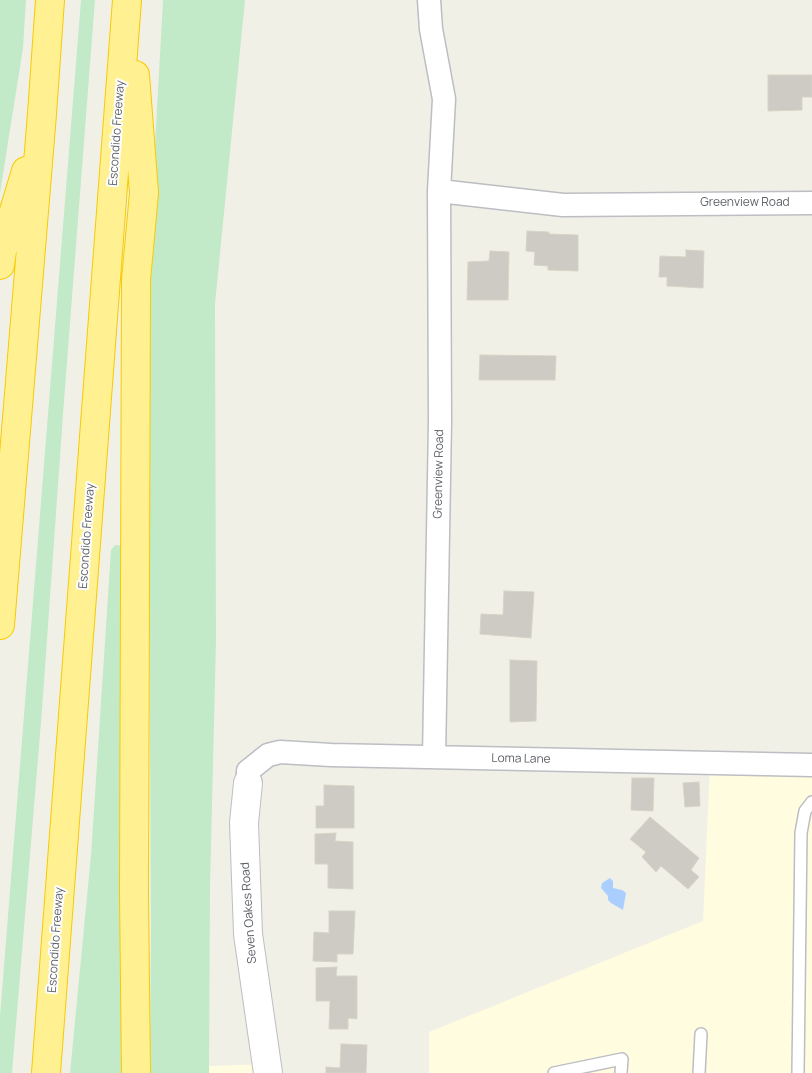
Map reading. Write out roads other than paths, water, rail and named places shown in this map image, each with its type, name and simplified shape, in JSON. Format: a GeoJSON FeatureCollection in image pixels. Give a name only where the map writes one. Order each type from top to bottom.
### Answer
{"type":"FeatureCollection","features":[{"type":"Feature","properties":{"kind":"highway"},"geometry":{"type":"LineString","coordinates":[[0,625],[50,0]]}},
{"type":"Feature","properties":{"kind":"highway"},"geometry":{"type":"LineString","coordinates":[[129,0],[144,193],[136,280],[134,893],[136,1073]]}},
{"type":"Feature","properties":{"kind":"highway","name":"Escondido Freeway"},"geometry":{"type":"LineString","coordinates":[[46,1073],[129,0]]}},
{"type":"Feature","properties":{"kind":"highway"},"geometry":{"type":"LineString","coordinates":[[0,265],[2,251],[42,114]]}},
{"type":"Feature","properties":{"kind":"street","name":"Greenview Road"},"geometry":{"type":"LineString","coordinates":[[429,0],[431,29],[444,99],[439,191],[440,422],[434,757]]}},
{"type":"Feature","properties":{"kind":"street","name":"Greenview Road"},"geometry":{"type":"LineString","coordinates":[[439,191],[563,205],[726,202],[812,203]]}},
{"type":"Feature","properties":{"kind":"street","name":"Loma Lane"},"geometry":{"type":"LineString","coordinates":[[248,783],[248,772],[268,754],[280,752],[812,765]]}},
{"type":"Feature","properties":{"kind":"street","name":"Seven Oakes Road"},"geometry":{"type":"LineString","coordinates":[[248,783],[244,824],[248,934],[268,1073]]}},
{"type":"Feature","properties":{"kind":"lane"},"geometry":{"type":"LineString","coordinates":[[798,1073],[801,833],[805,811],[812,802]]}},
{"type":"Feature","properties":{"kind":"lane"},"geometry":{"type":"LineString","coordinates":[[699,1073],[701,1034]]}},
{"type":"Feature","properties":{"kind":"lane"},"geometry":{"type":"LineString","coordinates":[[554,1073],[622,1059],[622,1073]]}},
{"type":"Feature","properties":{"kind":"water"},"geometry":{"type":"Polygon","coordinates":[[[610,878],[613,881],[613,888],[626,893],[623,910],[608,900],[608,896],[601,888],[602,883],[610,878]]]}}]}
